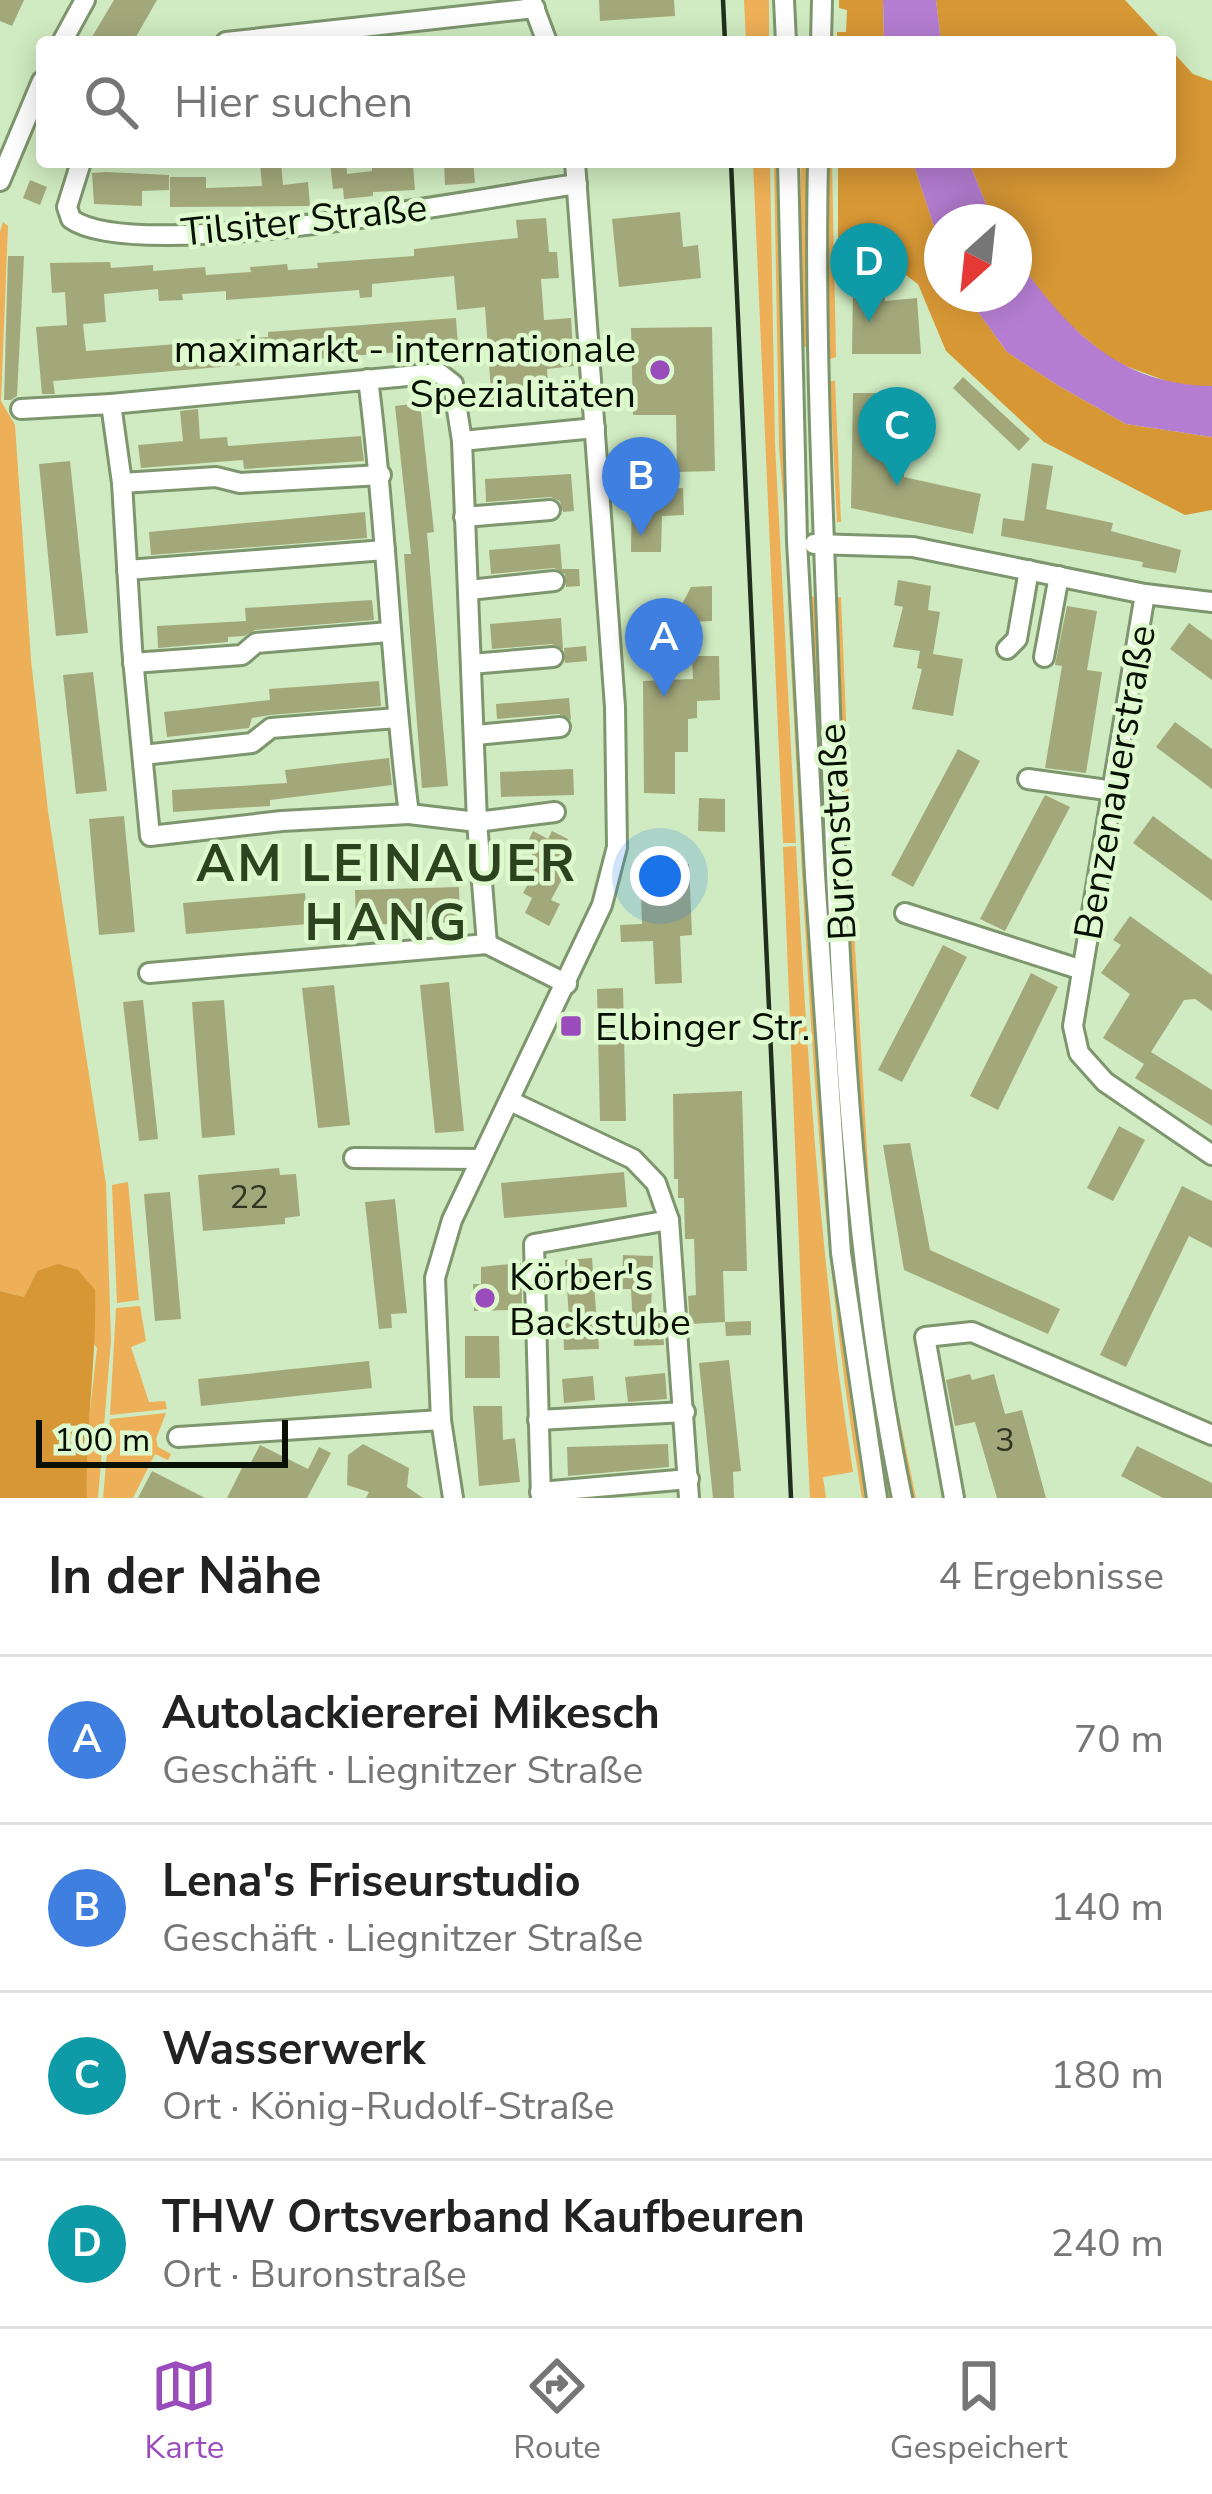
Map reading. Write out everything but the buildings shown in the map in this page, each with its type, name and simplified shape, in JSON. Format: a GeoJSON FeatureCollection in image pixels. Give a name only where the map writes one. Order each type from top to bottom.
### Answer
{"type":"FeatureCollection","features":[{"type":"Feature","properties":{"kind":"street"},"geometry":{"type":"LineString","coordinates":[[65,36],[85,0]]}},
{"type":"Feature","properties":{"kind":"street"},"geometry":{"type":"LineString","coordinates":[[784,0],[786,36]]}},
{"type":"Feature","properties":{"kind":"street"},"geometry":{"type":"LineString","coordinates":[[820,36],[821,0]]}},
{"type":"Feature","properties":{"kind":"street"},"geometry":{"type":"LineString","coordinates":[[274,36],[533,4],[545,36]]}},
{"type":"Feature","properties":{"kind":"street"},"geometry":{"type":"LineString","coordinates":[[0,181],[5,150],[36,92]]}},
{"type":"Feature","properties":{"kind":"street"},"geometry":{"type":"LineString","coordinates":[[453,1498],[441,1420],[436,1278],[452,1220],[602,905],[617,847],[615,707],[576,168]]}},
{"type":"Feature","properties":{"kind":"street","name":"Buronstraße"},"geometry":{"type":"LineString","coordinates":[[788,168],[797,541],[815,875],[841,1253],[877,1498]]}},
{"type":"Feature","properties":{"kind":"street","name":"Buronstraße"},"geometry":{"type":"LineString","coordinates":[[818,168],[836,862],[862,1250],[902,1498]]}},
{"type":"Feature","properties":{"kind":"street","name":"Tilsiter Straße"},"geometry":{"type":"LineString","coordinates":[[77,171],[67,207],[71,219],[82,226],[154,233],[250,232],[577,184]]}},
{"type":"Feature","properties":{"kind":"street"},"geometry":{"type":"LineString","coordinates":[[21,409],[439,374],[453,384],[462,441],[477,822],[487,944]]}},
{"type":"Feature","properties":{"kind":"street"},"geometry":{"type":"LineString","coordinates":[[368,379],[381,476],[389,632],[409,814]]}},
{"type":"Feature","properties":{"kind":"street"},"geometry":{"type":"LineString","coordinates":[[111,404],[122,483],[150,836],[282,821],[409,814],[477,822],[555,812]]}},
{"type":"Feature","properties":{"kind":"street"},"geometry":{"type":"LineString","coordinates":[[462,441],[595,428]]}},
{"type":"Feature","properties":{"kind":"street"},"geometry":{"type":"LineString","coordinates":[[122,483],[216,477],[240,484],[381,476]]}},
{"type":"Feature","properties":{"kind":"street"},"geometry":{"type":"LineString","coordinates":[[464,517],[550,510]]}},
{"type":"Feature","properties":{"kind":"street"},"geometry":{"type":"LineString","coordinates":[[797,541],[825,547],[913,547],[986,568],[1030,570],[1145,594],[1212,602]]}},
{"type":"Feature","properties":{"kind":"street"},"geometry":{"type":"LineString","coordinates":[[127,570],[386,550]]}},
{"type":"Feature","properties":{"kind":"street"},"geometry":{"type":"LineString","coordinates":[[1006,649],[1017,638],[1030,570]]}},
{"type":"Feature","properties":{"kind":"street"},"geometry":{"type":"LineString","coordinates":[[1044,658],[1059,576]]}},
{"type":"Feature","properties":{"kind":"street"},"geometry":{"type":"LineString","coordinates":[[469,590],[554,581]]}},
{"type":"Feature","properties":{"kind":"street","name":"Benzenauerstraße"},"geometry":{"type":"LineString","coordinates":[[1145,594],[1073,1026],[1079,1053],[1105,1082],[1212,1155]]}},
{"type":"Feature","properties":{"kind":"street"},"geometry":{"type":"LineString","coordinates":[[133,664],[242,655],[256,643],[389,632]]}},
{"type":"Feature","properties":{"kind":"street"},"geometry":{"type":"LineString","coordinates":[[471,664],[553,657]]}},
{"type":"Feature","properties":{"kind":"street"},"geometry":{"type":"LineString","coordinates":[[143,755],[252,743],[271,728],[397,718]]}},
{"type":"Feature","properties":{"kind":"street"},"geometry":{"type":"LineString","coordinates":[[476,735],[560,727]]}},
{"type":"Feature","properties":{"kind":"street"},"geometry":{"type":"LineString","coordinates":[[1028,779],[1114,791]]}},
{"type":"Feature","properties":{"kind":"street","name":"Benzenauerstraße"},"geometry":{"type":"LineString","coordinates":[[905,913],[1082,970]]}},
{"type":"Feature","properties":{"kind":"street"},"geometry":{"type":"LineString","coordinates":[[149,973],[487,944],[567,984]]}},
{"type":"Feature","properties":{"kind":"street"},"geometry":{"type":"LineString","coordinates":[[510,1101],[633,1159],[656,1183],[669,1220],[685,1412],[689,1488],[541,1495],[534,1244],[669,1220]]}},
{"type":"Feature","properties":{"kind":"street"},"geometry":{"type":"LineString","coordinates":[[353,1158],[481,1159]]}},
{"type":"Feature","properties":{"kind":"street"},"geometry":{"type":"LineString","coordinates":[[954,1498],[925,1336],[972,1332],[1212,1435]]}},
{"type":"Feature","properties":{"kind":"street"},"geometry":{"type":"LineString","coordinates":[[538,1420],[685,1412]]}},
{"type":"Feature","properties":{"kind":"street"},"geometry":{"type":"LineString","coordinates":[[178,1437],[441,1420]]}},
{"type":"Feature","properties":{"kind":"shaded area"},"geometry":{"type":"Polygon","coordinates":[[[744,0],[769,0],[769,36],[746,36],[744,0]]]}},
{"type":"Feature","properties":{"kind":"shaded area"},"geometry":{"type":"Polygon","coordinates":[[[839,0],[883,0],[884,36],[837,36],[837,32],[846,32],[847,10],[839,8],[839,0]]]}},
{"type":"Feature","properties":{"kind":"shaded area"},"geometry":{"type":"Polygon","coordinates":[[[883,0],[936,0],[940,36],[884,36],[883,0]]]}},
{"type":"Feature","properties":{"kind":"shaded area"},"geometry":{"type":"Polygon","coordinates":[[[936,0],[1125,0],[1158,36],[940,36],[936,0]]]}},
{"type":"Feature","properties":{"kind":"shaded area"},"geometry":{"type":"Polygon","coordinates":[[[1176,56],[1193,74],[1212,81],[1212,386],[1180,386],[1112,361],[1056,313],[1032,280],[1032,204],[986,204],[971,168],[1176,168],[1176,56]]]}},
{"type":"Feature","properties":{"kind":"shaded area"},"geometry":{"type":"Polygon","coordinates":[[[753,168],[770,168],[775,444],[796,843],[783,843],[753,168]]]}},
{"type":"Feature","properties":{"kind":"shaded area"},"geometry":{"type":"Polygon","coordinates":[[[774,168],[780,168],[790,584],[779,446],[774,168]]]}},
{"type":"Feature","properties":{"kind":"shaded area"},"geometry":{"type":"Polygon","coordinates":[[[801,168],[810,168],[811,349],[802,346],[801,168]]]}},
{"type":"Feature","properties":{"kind":"shaded area"},"geometry":{"type":"Polygon","coordinates":[[[825,168],[832,168],[836,357],[830,359],[825,168]]]}},
{"type":"Feature","properties":{"kind":"shaded area"},"geometry":{"type":"Polygon","coordinates":[[[838,168],[915,168],[927,204],[924,298],[918,284],[892,265],[876,241],[838,238],[838,168]]]}},
{"type":"Feature","properties":{"kind":"shaded area"},"geometry":{"type":"Polygon","coordinates":[[[915,168],[971,168],[986,204],[927,204],[915,168]]]}},
{"type":"Feature","properties":{"kind":"shaded area"},"geometry":{"type":"Polygon","coordinates":[[[3,222],[8,226],[1,401],[15,425],[31,660],[48,811],[106,1184],[111,1341],[98,1498],[87,1498],[86,1446],[97,1348],[37,1271],[24,1297],[0,1291],[0,232],[3,222]]]}},
{"type":"Feature","properties":{"kind":"shaded area"},"geometry":{"type":"Polygon","coordinates":[[[1032,279],[1074,328],[1121,363],[1178,383],[1212,386],[1212,437],[1126,424],[1007,352],[978,312],[1032,312],[1032,279]]]}},
{"type":"Feature","properties":{"kind":"shaded area"},"geometry":{"type":"Polygon","coordinates":[[[930,312],[978,312],[1007,352],[1126,424],[1212,437],[1212,510],[1185,515],[1044,442],[946,351],[930,312]]]}},
{"type":"Feature","properties":{"kind":"shaded area"},"geometry":{"type":"Polygon","coordinates":[[[830,381],[835,381],[841,522],[837,522],[830,381]]]}},
{"type":"Feature","properties":{"kind":"shaded area"},"geometry":{"type":"Polygon","coordinates":[[[787,595],[834,1253],[868,1498],[862,1498],[845,1386],[821,1161],[787,595]]]}},
{"type":"Feature","properties":{"kind":"shaded area"},"geometry":{"type":"Polygon","coordinates":[[[818,596],[856,1251],[894,1498],[885,1498],[848,1253],[808,597],[818,596]]]}},
{"type":"Feature","properties":{"kind":"shaded area"},"geometry":{"type":"Polygon","coordinates":[[[841,597],[851,841],[844,841],[837,598],[841,597]]]}},
{"type":"Feature","properties":{"kind":"shaded area"},"geometry":{"type":"Polygon","coordinates":[[[796,846],[816,1160],[853,1472],[823,1477],[826,1498],[810,1498],[806,1417],[783,847],[796,846]]]}},
{"type":"Feature","properties":{"kind":"shaded area"},"geometry":{"type":"Polygon","coordinates":[[[846,913],[853,913],[873,1251],[889,1368],[916,1498],[909,1498],[874,1280],[846,913]]]}},
{"type":"Feature","properties":{"kind":"shaded area"},"geometry":{"type":"Polygon","coordinates":[[[128,1182],[139,1300],[117,1303],[112,1185],[128,1182]]]}},
{"type":"Feature","properties":{"kind":"shaded area"},"geometry":{"type":"Polygon","coordinates":[[[58,1264],[78,1270],[95,1290],[87,1498],[0,1498],[0,1291],[24,1297],[37,1271],[58,1264]]]}},
{"type":"Feature","properties":{"kind":"shaded area"},"geometry":{"type":"Polygon","coordinates":[[[140,1306],[146,1341],[131,1347],[149,1402],[165,1401],[167,1409],[110,1415],[116,1308],[140,1306]]]}},
{"type":"Feature","properties":{"kind":"shaded area"},"geometry":{"type":"Polygon","coordinates":[[[166,1413],[156,1439],[158,1447],[171,1454],[168,1460],[155,1454],[133,1498],[103,1498],[110,1419],[166,1413]]]}},
{"type":"Feature","properties":{"kind":"railway"},"geometry":{"type":"LineString","coordinates":[[723,0],[725,36]]}},
{"type":"Feature","properties":{"kind":"railway"},"geometry":{"type":"LineString","coordinates":[[731,168],[791,1498]]}},
{"type":"Feature","properties":{"kind":"place","name":"THW Ortsverband Kaufbeuren"},"geometry":{"type":"Point","coordinates":[869,322]}},
{"type":"Feature","properties":{"kind":"place","name":"maximarkt - internationale Spezialitäten"},"geometry":{"type":"Point","coordinates":[660,370]}},
{"type":"Feature","properties":{"kind":"place","name":"Wasserwerk"},"geometry":{"type":"Point","coordinates":[897,486]}},
{"type":"Feature","properties":{"kind":"place","name":"Lena's Friseurstudio"},"geometry":{"type":"Point","coordinates":[641,536]}},
{"type":"Feature","properties":{"kind":"place","name":"Autolackiererei Mikesch"},"geometry":{"type":"Point","coordinates":[664,697]}},
{"type":"Feature","properties":{"kind":"place","name":"Elbinger Str."},"geometry":{"type":"Point","coordinates":[571,1026]}},
{"type":"Feature","properties":{"kind":"place","name":"Körber's Backstube"},"geometry":{"type":"Point","coordinates":[485,1298]}},
{"type":"Feature","properties":{"kind":"district","name":"AM LEINAUER HANG"},"geometry":{"type":"Point","coordinates":[387,892]}}]}
